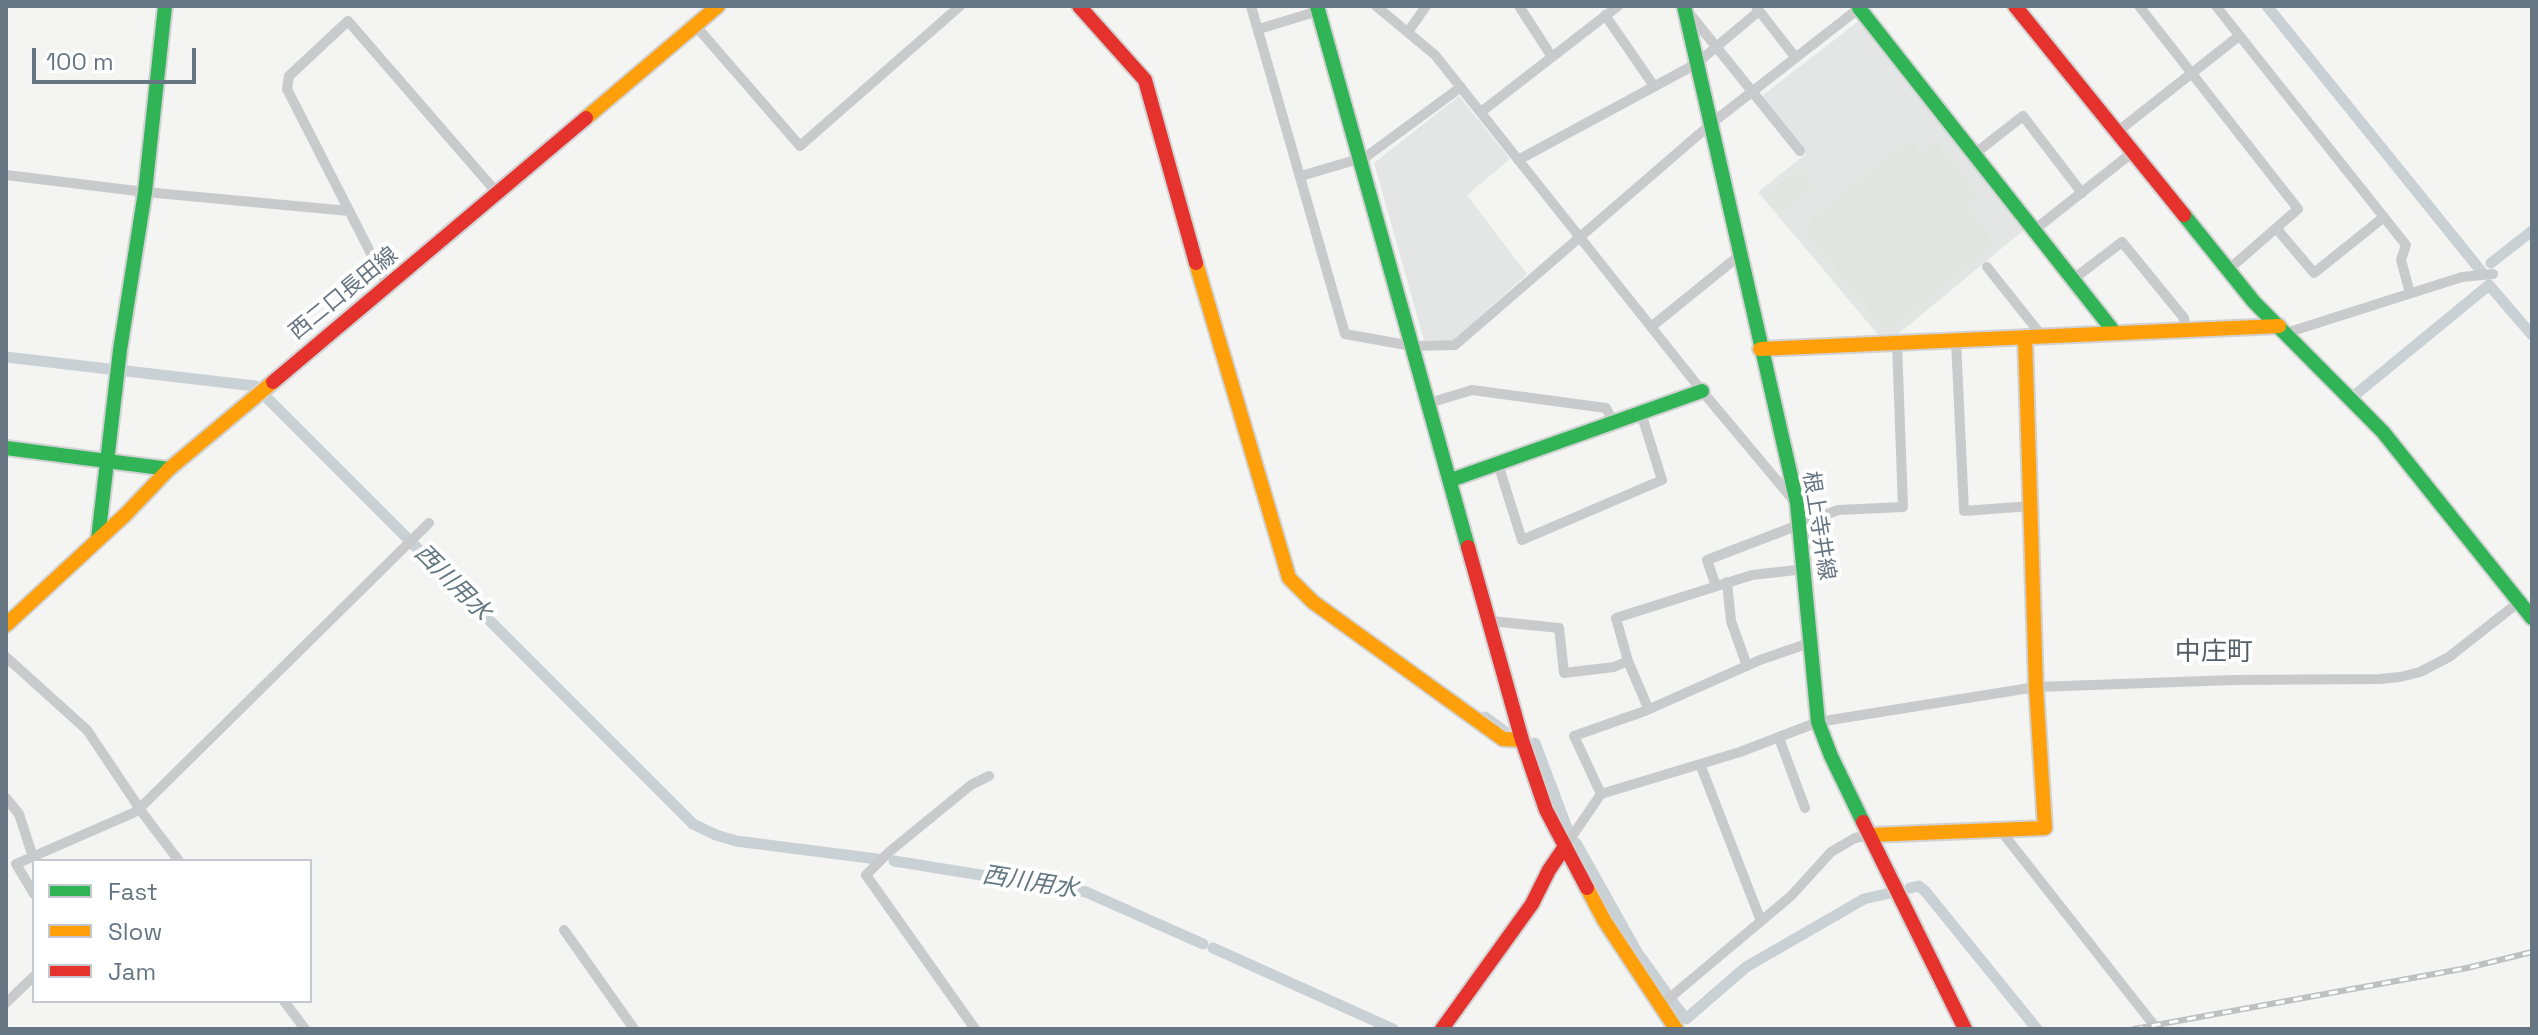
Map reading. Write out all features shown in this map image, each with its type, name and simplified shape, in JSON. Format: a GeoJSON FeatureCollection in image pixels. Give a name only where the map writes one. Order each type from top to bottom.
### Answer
{"type":"FeatureCollection","features":[{"type":"Feature","properties":{"kind":"street"},"geometry":{"type":"LineString","coordinates":[[98,539],[120,350],[145,192],[165,6]]}},
{"type":"Feature","properties":{"kind":"street","name":"西二口長田線"},"geometry":{"type":"LineString","coordinates":[[6,625],[126,514],[169,469],[718,6]]}},
{"type":"Feature","properties":{"kind":"street"},"geometry":{"type":"LineString","coordinates":[[695,25],[800,146],[960,6]]}},
{"type":"Feature","properties":{"kind":"street"},"geometry":{"type":"LineString","coordinates":[[1079,6],[1145,80],[1231,387],[1289,578],[1313,602],[1503,739],[1522,740]]}},
{"type":"Feature","properties":{"kind":"street"},"geometry":{"type":"LineString","coordinates":[[1251,6],[1345,334],[1412,346],[1455,345],[1712,123],[1861,7],[1973,155],[2115,333]]}},
{"type":"Feature","properties":{"kind":"street"},"geometry":{"type":"LineString","coordinates":[[1376,6],[1392,11],[1408,32],[1435,55],[1702,391],[1797,503]]}},
{"type":"Feature","properties":{"kind":"street"},"geometry":{"type":"LineString","coordinates":[[1408,32],[1426,6]]}},
{"type":"Feature","properties":{"kind":"street"},"geometry":{"type":"LineString","coordinates":[[1519,6],[1552,57]]}},
{"type":"Feature","properties":{"kind":"street"},"geometry":{"type":"LineString","coordinates":[[1481,112],[1618,6]]}},
{"type":"Feature","properties":{"kind":"street"},"geometry":{"type":"LineString","coordinates":[[1684,6],[1800,151]]}},
{"type":"Feature","properties":{"kind":"street","name":"根上寺井線"},"geometry":{"type":"LineString","coordinates":[[1684,6],[1797,503],[1818,722],[1831,756],[1965,1029]]}},
{"type":"Feature","properties":{"kind":"street"},"geometry":{"type":"LineString","coordinates":[[2015,6],[2254,302],[2383,432],[2532,618]]}},
{"type":"Feature","properties":{"kind":"street"},"geometry":{"type":"LineString","coordinates":[[2139,6],[2298,209],[2228,270]]}},
{"type":"Feature","properties":{"kind":"street"},"geometry":{"type":"LineString","coordinates":[[2216,6],[2406,245],[2401,260],[2410,293]]}},
{"type":"Feature","properties":{"kind":"street"},"geometry":{"type":"LineString","coordinates":[[1518,160],[1696,64],[1757,8],[1796,58]]}},
{"type":"Feature","properties":{"kind":"street"},"geometry":{"type":"LineString","coordinates":[[1259,29],[1317,9],[1522,740],[1546,810],[1604,920],[1676,1029]]}},
{"type":"Feature","properties":{"kind":"street"},"geometry":{"type":"LineString","coordinates":[[1605,15],[1654,86]]}},
{"type":"Feature","properties":{"kind":"street"},"geometry":{"type":"LineString","coordinates":[[388,287],[287,89],[289,76],[348,21],[498,194]]}},
{"type":"Feature","properties":{"kind":"street"},"geometry":{"type":"LineString","coordinates":[[2117,132],[2239,36]]}},
{"type":"Feature","properties":{"kind":"street"},"geometry":{"type":"LineString","coordinates":[[1301,176],[1352,161],[1359,162],[1461,87]]}},
{"type":"Feature","properties":{"kind":"street"},"geometry":{"type":"LineString","coordinates":[[1973,155],[2023,116],[2082,193]]}},
{"type":"Feature","properties":{"kind":"street"},"geometry":{"type":"LineString","coordinates":[[2033,231],[2133,152]]}},
{"type":"Feature","properties":{"kind":"street"},"geometry":{"type":"LineString","coordinates":[[6,175],[349,211]]}},
{"type":"Feature","properties":{"kind":"street"},"geometry":{"type":"LineString","coordinates":[[2276,228],[2314,273],[2384,217]]}},
{"type":"Feature","properties":{"kind":"street"},"geometry":{"type":"LineString","coordinates":[[2072,280],[2122,242],[2184,318],[2185,330]]}},
{"type":"Feature","properties":{"kind":"street"},"geometry":{"type":"LineString","coordinates":[[1651,327],[1740,255]]}},
{"type":"Feature","properties":{"kind":"street"},"geometry":{"type":"LineString","coordinates":[[1987,267],[2042,336]]}},
{"type":"Feature","properties":{"kind":"street"},"geometry":{"type":"LineString","coordinates":[[1760,349],[2185,330],[2283,330],[2462,277],[2493,274]]}},
{"type":"Feature","properties":{"kind":"street"},"geometry":{"type":"LineString","coordinates":[[1660,1006],[1791,896],[1831,852],[1855,838],[2045,828],[2036,687],[2025,337]]}},
{"type":"Feature","properties":{"kind":"street"},"geometry":{"type":"LineString","coordinates":[[1956,341],[1964,511],[2031,506]]}},
{"type":"Feature","properties":{"kind":"street"},"geometry":{"type":"LineString","coordinates":[[1747,666],[1721,584],[1707,560],[1838,510],[1903,507],[1897,344]]}},
{"type":"Feature","properties":{"kind":"street"},"geometry":{"type":"LineString","coordinates":[[1429,403],[1472,390],[1606,408],[1614,423]]}},
{"type":"Feature","properties":{"kind":"street"},"geometry":{"type":"LineString","coordinates":[[1451,480],[1702,391]]}},
{"type":"Feature","properties":{"kind":"street"},"geometry":{"type":"LineString","coordinates":[[1498,464],[1522,540],[1662,480],[1641,413]]}},
{"type":"Feature","properties":{"kind":"street"},"geometry":{"type":"LineString","coordinates":[[6,448],[169,469]]}},
{"type":"Feature","properties":{"kind":"street"},"geometry":{"type":"LineString","coordinates":[[32,891],[11,862],[33,857],[141,807],[429,523]]}},
{"type":"Feature","properties":{"kind":"street"},"geometry":{"type":"LineString","coordinates":[[1648,708],[1628,661],[1616,618],[1752,575],[1805,569]]}},
{"type":"Feature","properties":{"kind":"street"},"geometry":{"type":"LineString","coordinates":[[1442,1029],[1532,904],[1549,870],[1601,794],[1779,738],[1818,722],[2036,687],[2400,677],[2420,672],[2449,657],[2519,602]]}},
{"type":"Feature","properties":{"kind":"street"},"geometry":{"type":"LineString","coordinates":[[1491,621],[1559,628],[1564,673],[1614,667],[1628,661]]}},
{"type":"Feature","properties":{"kind":"street"},"geometry":{"type":"LineString","coordinates":[[1601,794],[1574,736],[1809,643]]}},
{"type":"Feature","properties":{"kind":"street"},"geometry":{"type":"LineString","coordinates":[[6,657],[87,730],[178,859]]}},
{"type":"Feature","properties":{"kind":"street"},"geometry":{"type":"LineString","coordinates":[[1779,738],[1805,808]]}},
{"type":"Feature","properties":{"kind":"street"},"geometry":{"type":"LineString","coordinates":[[1700,764],[1761,921]]}},
{"type":"Feature","properties":{"kind":"street"},"geometry":{"type":"LineString","coordinates":[[975,1029],[866,875],[889,852],[971,785],[989,776]]}},
{"type":"Feature","properties":{"kind":"street"},"geometry":{"type":"LineString","coordinates":[[6,798],[19,814],[33,857]]}},
{"type":"Feature","properties":{"kind":"street"},"geometry":{"type":"LineString","coordinates":[[2001,831],[2157,1029]]}},
{"type":"Feature","properties":{"kind":"street"},"geometry":{"type":"LineString","coordinates":[[564,930],[634,1029]]}},
{"type":"Feature","properties":{"kind":"street"},"geometry":{"type":"LineString","coordinates":[[6,1003],[32,978]]}},
{"type":"Feature","properties":{"kind":"street"},"geometry":{"type":"LineString","coordinates":[[286,1003],[305,1029]]}},
{"type":"Feature","properties":{"kind":"shaded area"},"geometry":{"type":"Polygon","coordinates":[[[1860,20],[2024,230],[1886,344],[1758,192],[1806,154],[1762,96],[1860,20]]]}},
{"type":"Feature","properties":{"kind":"shaded area"},"geometry":{"type":"Polygon","coordinates":[[[1459,96],[1510,159],[1467,195],[1527,274],[1454,340],[1424,340],[1374,163],[1459,96]]]}},
{"type":"Feature","properties":{"kind":"shaded area"},"geometry":{"type":"Polygon","coordinates":[[[1911,139],[1921,152],[1937,140],[1978,194],[1966,204],[1996,244],[1886,333],[1808,237],[1809,220],[1911,139]]]}},
{"type":"Feature","properties":{"kind":"shaded area"},"geometry":{"type":"Polygon","coordinates":[[[1800,168],[1815,186],[1779,216],[1763,196],[1800,168]]]}},
{"type":"Feature","properties":{"kind":"waterway"},"geometry":{"type":"LineString","coordinates":[[2267,6],[2481,271]]}},
{"type":"Feature","properties":{"kind":"waterway"},"geometry":{"type":"LineString","coordinates":[[2491,263],[2532,231]]}},
{"type":"Feature","properties":{"kind":"waterway"},"geometry":{"type":"LineString","coordinates":[[2355,395],[2489,285],[2532,335]]}},
{"type":"Feature","properties":{"kind":"waterway","name":"西川用水"},"geometry":{"type":"LineString","coordinates":[[6,357],[255,386],[693,824],[736,841],[877,859]]}},
{"type":"Feature","properties":{"kind":"waterway"},"geometry":{"type":"LineString","coordinates":[[1485,717],[1504,731]]}},
{"type":"Feature","properties":{"kind":"waterway"},"geometry":{"type":"LineString","coordinates":[[1535,743],[1567,828]]}},
{"type":"Feature","properties":{"kind":"waterway"},"geometry":{"type":"LineString","coordinates":[[1576,843],[1637,952],[1665,991]]}},
{"type":"Feature","properties":{"kind":"waterway","name":"西川用水"},"geometry":{"type":"LineString","coordinates":[[894,861],[1086,892],[1203,944]]}},
{"type":"Feature","properties":{"kind":"waterway"},"geometry":{"type":"LineString","coordinates":[[1910,888],[1919,886],[1925,891],[2037,1029]]}},
{"type":"Feature","properties":{"kind":"waterway"},"geometry":{"type":"LineString","coordinates":[[1673,1002],[1686,1019],[1746,967],[1864,899],[1890,893]]}},
{"type":"Feature","properties":{"kind":"waterway","name":"西川用水"},"geometry":{"type":"LineString","coordinates":[[1213,948],[1393,1029]]}},
{"type":"Feature","properties":{"kind":"railway"},"geometry":{"type":"LineString","coordinates":[[2134,1029],[2467,968],[2532,952]]}},
{"type":"Feature","properties":{"kind":"traffic: fast"},"geometry":{"type":"LineString","coordinates":[[98,539],[120,350],[145,192],[165,6]]}},
{"type":"Feature","properties":{"kind":"traffic: fast"},"geometry":{"type":"LineString","coordinates":[[1317,6],[1468,547]]}},
{"type":"Feature","properties":{"kind":"traffic: fast"},"geometry":{"type":"LineString","coordinates":[[1684,6],[1797,503],[1818,722],[1863,822]]}},
{"type":"Feature","properties":{"kind":"traffic: fast"},"geometry":{"type":"LineString","coordinates":[[1859,8],[2115,333]]}},
{"type":"Feature","properties":{"kind":"traffic: fast"},"geometry":{"type":"LineString","coordinates":[[2184,215],[2254,302],[2383,432],[2532,618]]}},
{"type":"Feature","properties":{"kind":"traffic: fast"},"geometry":{"type":"LineString","coordinates":[[1451,480],[1702,391]]}},
{"type":"Feature","properties":{"kind":"traffic: fast"},"geometry":{"type":"LineString","coordinates":[[6,448],[169,469]]}},
{"type":"Feature","properties":{"kind":"traffic: slow"},"geometry":{"type":"LineString","coordinates":[[586,118],[718,6]]}},
{"type":"Feature","properties":{"kind":"traffic: slow"},"geometry":{"type":"LineString","coordinates":[[1196,263],[1289,578],[1313,602],[1503,739],[1522,740]]}},
{"type":"Feature","properties":{"kind":"traffic: slow"},"geometry":{"type":"LineString","coordinates":[[1760,349],[2279,326]]}},
{"type":"Feature","properties":{"kind":"traffic: slow"},"geometry":{"type":"LineString","coordinates":[[1870,835],[2045,828],[2036,687],[2025,337]]}},
{"type":"Feature","properties":{"kind":"traffic: slow"},"geometry":{"type":"LineString","coordinates":[[6,625],[126,514],[169,469],[273,382]]}},
{"type":"Feature","properties":{"kind":"traffic: slow"},"geometry":{"type":"LineString","coordinates":[[1587,888],[1604,920],[1676,1029]]}},
{"type":"Feature","properties":{"kind":"traffic: jam"},"geometry":{"type":"LineString","coordinates":[[1079,6],[1145,80],[1196,263]]}},
{"type":"Feature","properties":{"kind":"traffic: jam"},"geometry":{"type":"LineString","coordinates":[[2015,6],[2184,215]]}},
{"type":"Feature","properties":{"kind":"traffic: jam"},"geometry":{"type":"LineString","coordinates":[[273,382],[586,118]]}},
{"type":"Feature","properties":{"kind":"traffic: jam"},"geometry":{"type":"LineString","coordinates":[[1468,547],[1522,740],[1546,810],[1587,888]]}},
{"type":"Feature","properties":{"kind":"traffic: jam"},"geometry":{"type":"LineString","coordinates":[[1863,822],[1965,1029]]}},
{"type":"Feature","properties":{"kind":"traffic: jam"},"geometry":{"type":"LineString","coordinates":[[1442,1029],[1532,904],[1564,848]]}},
{"type":"Feature","properties":{"kind":"district","name":"中庄町"},"geometry":{"type":"Point","coordinates":[2214,653]}}]}
